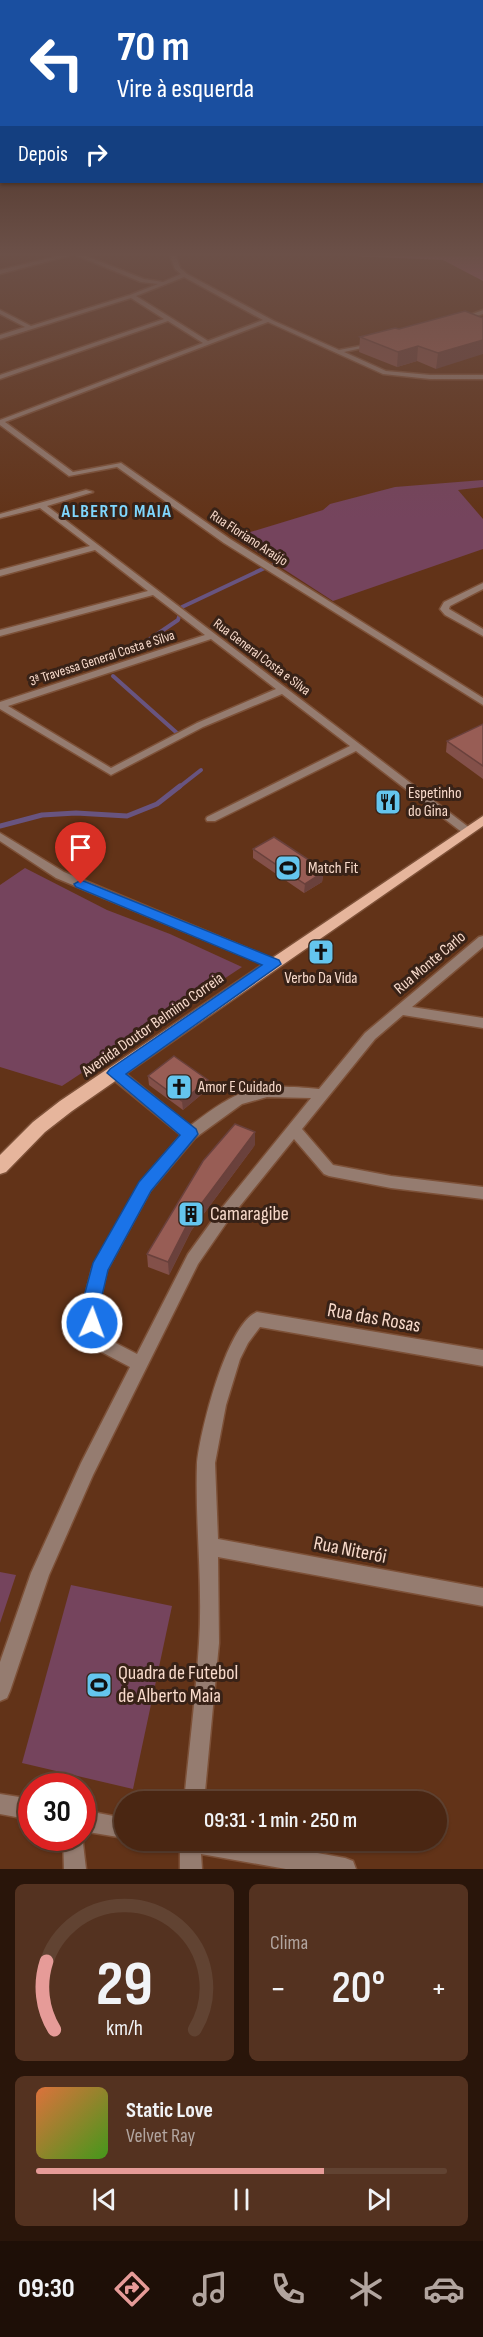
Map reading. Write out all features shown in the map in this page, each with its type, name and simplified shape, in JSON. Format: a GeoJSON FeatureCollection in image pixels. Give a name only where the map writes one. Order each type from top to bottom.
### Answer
{"type":"FeatureCollection","features":[{"type":"Feature","properties":{"kind":"main road","name":"Avenida Doutor Belmino Correia"},"geometry":{"type":"LineString","coordinates":[[0,1167],[39,1127],[483,820]]}},
{"type":"Feature","properties":{"kind":"street"},"geometry":{"type":"LineString","coordinates":[[0,377],[98,343]]}},
{"type":"Feature","properties":{"kind":"street"},"geometry":{"type":"LineString","coordinates":[[318,343],[393,375],[483,377]]}},
{"type":"Feature","properties":{"kind":"street"},"geometry":{"type":"LineString","coordinates":[[0,422],[207,344]]}},
{"type":"Feature","properties":{"kind":"street"},"geometry":{"type":"LineString","coordinates":[[337,352],[377,344]]}},
{"type":"Feature","properties":{"kind":"street","name":"Rua Floriano Araújo"},"geometry":{"type":"LineString","coordinates":[[0,422],[72,474],[118,465],[262,564],[483,702]]}},
{"type":"Feature","properties":{"kind":"street"},"geometry":{"type":"LineString","coordinates":[[0,516],[89,492]]}},
{"type":"Feature","properties":{"kind":"street"},"geometry":{"type":"LineString","coordinates":[[0,504],[10,514]]}},
{"type":"Feature","properties":{"kind":"street","name":"Rua General Costa e Silva"},"geometry":{"type":"LineString","coordinates":[[41,505],[467,831]]}},
{"type":"Feature","properties":{"kind":"street"},"geometry":{"type":"LineString","coordinates":[[0,573],[97,547]]}},
{"type":"Feature","properties":{"kind":"street"},"geometry":{"type":"LineString","coordinates":[[483,586],[453,601],[444,609],[447,613],[483,633]]}},
{"type":"Feature","properties":{"kind":"street"},"geometry":{"type":"LineString","coordinates":[[0,633],[154,592]]}},
{"type":"Feature","properties":{"kind":"street","name":"3ª Travessa General Costa e Silva"},"geometry":{"type":"LineString","coordinates":[[1,705],[211,636]]}},
{"type":"Feature","properties":{"kind":"street"},"geometry":{"type":"LineString","coordinates":[[1,705],[111,772],[200,725],[283,690]]}},
{"type":"Feature","properties":{"kind":"street"},"geometry":{"type":"LineString","coordinates":[[211,819],[357,747]]}},
{"type":"Feature","properties":{"kind":"street"},"geometry":{"type":"LineString","coordinates":[[0,836],[60,875],[274,964]]}},
{"type":"Feature","properties":{"kind":"street","name":"Rua Monte Carlo"},"geometry":{"type":"LineString","coordinates":[[0,1691],[39,1573],[139,1363],[193,1259],[234,1202],[370,1036],[483,940]]}},
{"type":"Feature","properties":{"kind":"street"},"geometry":{"type":"LineString","coordinates":[[399,1010],[483,1023]]}},
{"type":"Feature","properties":{"kind":"street"},"geometry":{"type":"LineString","coordinates":[[115,1073],[190,1134]]}},
{"type":"Feature","properties":{"kind":"street"},"geometry":{"type":"LineString","coordinates":[[139,1363],[100,1343],[92,1323],[91,1304],[100,1269],[145,1187],[190,1134],[238,1100],[251,1095],[289,1091],[322,1094]]}},
{"type":"Feature","properties":{"kind":"street"},"geometry":{"type":"LineString","coordinates":[[295,1130],[329,1170],[391,1182],[483,1193]]}},
{"type":"Feature","properties":{"kind":"street","name":"Rua das Rosas"},"geometry":{"type":"LineString","coordinates":[[209,1546],[206,1463],[213,1429],[232,1358],[242,1338],[257,1319],[483,1358]]}},
{"type":"Feature","properties":{"kind":"street"},"geometry":{"type":"LineString","coordinates":[[195,1791],[209,1643],[209,1546]]}},
{"type":"Feature","properties":{"kind":"street","name":"Rua Niterói"},"geometry":{"type":"LineString","coordinates":[[209,1546],[483,1597]]}},
{"type":"Feature","properties":{"kind":"street"},"geometry":{"type":"LineString","coordinates":[[0,1804],[18,1807]]}},
{"type":"Feature","properties":{"kind":"street"},"geometry":{"type":"LineString","coordinates":[[96,1823],[114,1826]]}},
{"type":"Feature","properties":{"kind":"street"},"geometry":{"type":"LineString","coordinates":[[74,1851],[75,1869]]}},
{"type":"Feature","properties":{"kind":"street"},"geometry":{"type":"LineString","coordinates":[[189,1851],[191,1869]]}},
{"type":"Feature","properties":{"kind":"street"},"geometry":{"type":"LineString","coordinates":[[244,1851],[345,1869]]}},
{"type":"Feature","properties":{"kind":"shaded area"},"geometry":{"type":"Polygon","coordinates":[[[483,480],[483,487],[458,490],[483,519],[483,549],[333,601],[234,537],[323,510],[330,504],[395,487],[483,480]]]}},
{"type":"Feature","properties":{"kind":"shaded area"},"geometry":{"type":"Polygon","coordinates":[[[25,868],[107,910],[170,934],[242,967],[62,1086],[0,1067],[0,885],[25,868]]]}},
{"type":"Feature","properties":{"kind":"shaded area"},"geometry":{"type":"Polygon","coordinates":[[[0,1572],[16,1575],[0,1623],[0,1572]]]}},
{"type":"Feature","properties":{"kind":"shaded area","name":"Quadra de Futebol de Alberto Maia"},"geometry":{"type":"Polygon","coordinates":[[[71,1585],[172,1606],[133,1789],[96,1780],[96,1773],[65,1773],[22,1763],[71,1585]]]}},
{"type":"Feature","properties":{"kind":"building"},"geometry":{"type":"Polygon","coordinates":[[[376,343],[472,343],[438,353],[418,346],[398,352],[376,343]]]}},
{"type":"Feature","properties":{"kind":"building"},"geometry":{"type":"Polygon","coordinates":[[[483,724],[483,766],[447,741],[483,724]]]}},
{"type":"Feature","properties":{"kind":"building"},"geometry":{"type":"Polygon","coordinates":[[[274,837],[324,870],[320,872],[322,873],[305,884],[253,849],[274,837]]]}},
{"type":"Feature","properties":{"kind":"building","name":"Amor E Cuidado"},"geometry":{"type":"Polygon","coordinates":[[[174,1056],[208,1080],[182,1101],[148,1076],[174,1056]]]}},
{"type":"Feature","properties":{"kind":"building"},"geometry":{"type":"Polygon","coordinates":[[[235,1124],[255,1132],[190,1219],[168,1262],[147,1254],[203,1161],[235,1124]]]}},
{"type":"Feature","properties":{"kind":"waterway"},"geometry":{"type":"LineString","coordinates":[[265,568],[280,562]]}},
{"type":"Feature","properties":{"kind":"waterway"},"geometry":{"type":"LineString","coordinates":[[147,641],[178,620],[182,607],[269,566]]}},
{"type":"Feature","properties":{"kind":"waterway"},"geometry":{"type":"LineString","coordinates":[[113,676],[177,733]]}},
{"type":"Feature","properties":{"kind":"waterway"},"geometry":{"type":"LineString","coordinates":[[178,788],[201,770]]}},
{"type":"Feature","properties":{"kind":"waterway"},"geometry":{"type":"LineString","coordinates":[[0,826],[42,815],[76,813],[127,816],[157,804],[180,786]]}},
{"type":"Feature","properties":{"kind":"place","name":"Espetinho do Gina"},"geometry":{"type":"Point","coordinates":[388,802]}},
{"type":"Feature","properties":{"kind":"place","name":"Match Fit"},"geometry":{"type":"Point","coordinates":[288,868]}},
{"type":"Feature","properties":{"kind":"place","name":"Verbo Da Vida"},"geometry":{"type":"Point","coordinates":[321,952]}},
{"type":"Feature","properties":{"kind":"place","name":"Amor E Cuidado"},"geometry":{"type":"Point","coordinates":[179,1087]}},
{"type":"Feature","properties":{"kind":"place","name":"Camaragibe"},"geometry":{"type":"Point","coordinates":[191,1214]}},
{"type":"Feature","properties":{"kind":"place","name":"Quadra de Futebol de Alberto Maia"},"geometry":{"type":"Point","coordinates":[99,1685]}},
{"type":"Feature","properties":{"kind":"district","name":"ALBERTO MAIA"},"geometry":{"type":"Point","coordinates":[117,511]}},
{"type":"Feature","properties":{"kind":"route"},"geometry":{"type":"LineString","coordinates":[[81,884],[274,964],[115,1073],[190,1134],[145,1187],[119,1231],[100,1269],[91,1304],[92,1323]]}}]}
